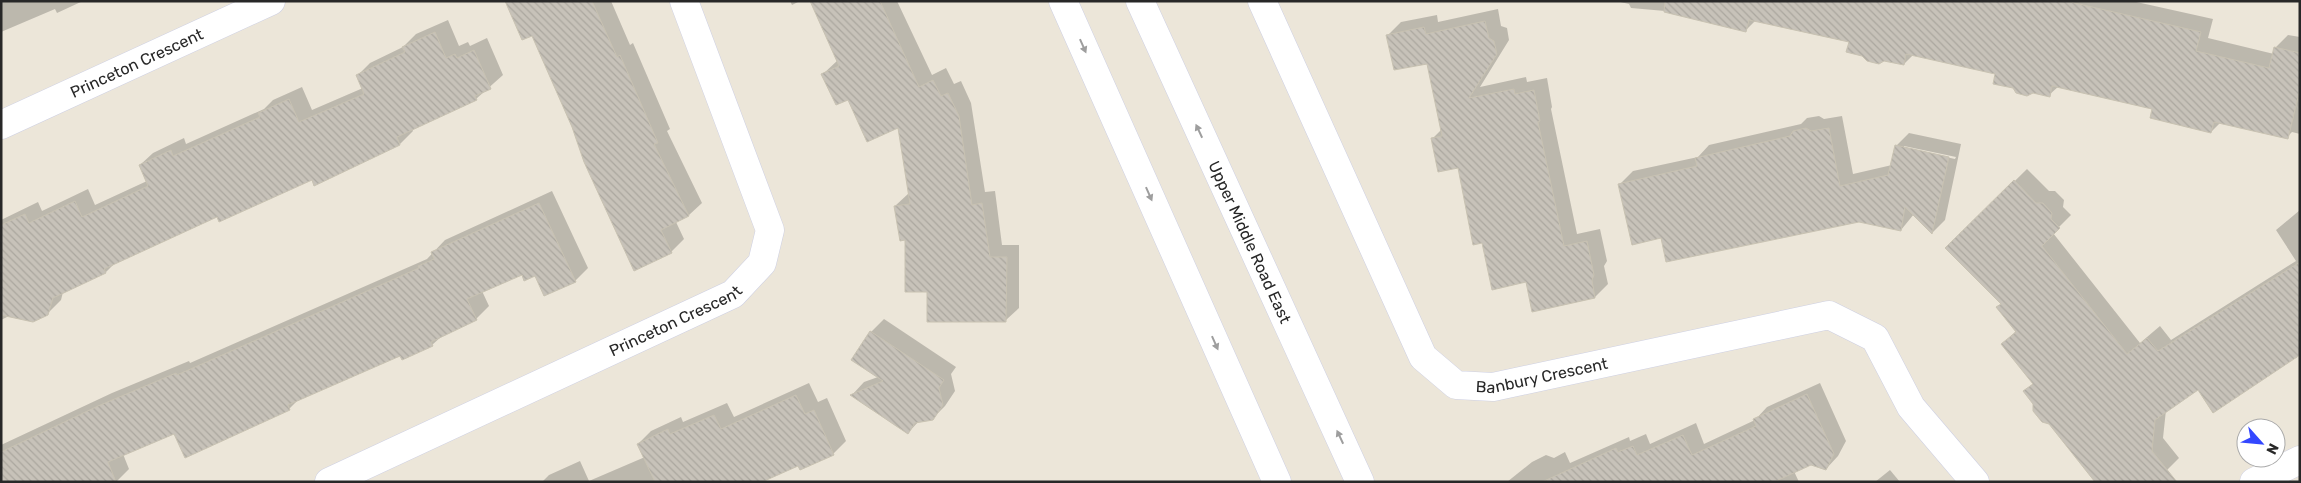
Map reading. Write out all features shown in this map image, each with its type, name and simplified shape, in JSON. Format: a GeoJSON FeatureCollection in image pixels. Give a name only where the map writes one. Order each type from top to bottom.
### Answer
{"type":"FeatureCollection","features":[{"type":"Feature","properties":{"kind":"street","name":"Princeton Crescent"},"geometry":{"type":"LineString","coordinates":[[1,126],[271,1]]}},
{"type":"Feature","properties":{"kind":"street","name":"Princeton Crescent"},"geometry":{"type":"LineString","coordinates":[[329,482],[733,294],[762,263],[770,230],[684,1]]}},
{"type":"Feature","properties":{"kind":"street"},"geometry":{"type":"LineString","coordinates":[[1063,1],[1277,482]]}},
{"type":"Feature","properties":{"kind":"street","name":"Upper Middle Road East"},"geometry":{"type":"LineString","coordinates":[[1140,1],[1360,482]]}},
{"type":"Feature","properties":{"kind":"street","name":"Banbury Crescent"},"geometry":{"type":"LineString","coordinates":[[1262,1],[1423,357],[1456,385],[1493,387],[1829,315],[1875,338],[1911,407],[1975,482]]}},
{"type":"Feature","properties":{"kind":"street"},"geometry":{"type":"LineString","coordinates":[[2254,482],[2300,460]]}},
{"type":"Feature","properties":{"kind":"building"},"geometry":{"type":"Polygon","coordinates":[[[505,1],[592,1],[617,57],[620,55],[658,143],[654,144],[689,216],[661,230],[672,253],[634,271],[584,162],[572,127],[532,36],[522,40],[505,1]]]}},
{"type":"Feature","properties":{"kind":"building"},"geometry":{"type":"Polygon","coordinates":[[[810,1],[880,1],[919,87],[933,80],[941,96],[948,93],[959,116],[972,205],[982,203],[990,257],[1007,257],[1006,322],[927,322],[927,292],[905,292],[905,240],[900,241],[894,206],[910,204],[898,128],[867,142],[848,100],[836,105],[821,74],[839,66],[810,1]]]}},
{"type":"Feature","properties":{"kind":"building"},"geometry":{"type":"Polygon","coordinates":[[[1665,1],[2066,1],[2201,32],[2196,51],[2269,68],[2274,47],[2300,53],[2300,89],[2288,139],[2214,122],[2211,133],[2150,118],[2152,109],[2052,86],[2050,97],[2033,93],[2027,96],[2016,93],[2013,88],[1993,84],[1995,74],[1906,54],[1904,65],[1884,61],[1879,64],[1867,61],[1862,56],[1846,52],[1849,42],[1749,20],[1746,32],[1664,12],[1665,1]]]}},
{"type":"Feature","properties":{"kind":"building"},"geometry":{"type":"Polygon","coordinates":[[[1485,21],[1489,38],[1494,41],[1497,54],[1469,98],[1514,89],[1515,94],[1534,90],[1540,121],[1538,122],[1564,246],[1587,241],[1594,275],[1592,280],[1595,298],[1532,312],[1526,282],[1492,290],[1482,243],[1473,245],[1458,168],[1438,172],[1431,138],[1442,136],[1427,64],[1394,70],[1386,35],[1424,27],[1426,34],[1485,21]]]}},
{"type":"Feature","properties":{"kind":"building"},"geometry":{"type":"Polygon","coordinates":[[[435,32],[446,58],[455,54],[457,58],[474,50],[491,89],[475,96],[477,100],[397,137],[400,145],[314,186],[312,180],[219,222],[217,217],[104,269],[106,273],[53,298],[48,315],[33,322],[1,315],[1,225],[25,214],[29,223],[75,201],[82,217],[148,186],[139,165],[171,150],[173,156],[260,117],[258,113],[289,99],[299,122],[364,94],[356,75],[405,52],[402,47],[435,32]]]}},
{"type":"Feature","properties":{"kind":"building"},"geometry":{"type":"Polygon","coordinates":[[[1806,128],[1811,131],[1829,128],[1840,186],[1888,175],[1895,145],[1949,157],[1932,234],[1905,207],[1901,231],[1859,222],[1666,262],[1661,238],[1632,245],[1618,184],[1697,166],[1695,158],[1790,136],[1793,131],[1806,128]]]}},
{"type":"Feature","properties":{"kind":"building"},"geometry":{"type":"Polygon","coordinates":[[[2014,180],[2036,203],[2043,203],[2052,213],[2051,219],[2060,228],[2042,246],[2127,354],[2147,338],[2158,351],[2300,262],[2300,355],[2213,413],[2198,390],[2155,420],[2152,451],[2177,482],[2095,482],[2049,424],[2042,422],[2033,411],[2033,404],[2023,391],[2033,384],[2001,344],[2016,332],[1996,307],[2001,304],[1945,248],[2014,180]]]}},
{"type":"Feature","properties":{"kind":"building"},"geometry":{"type":"Polygon","coordinates":[[[539,203],[576,282],[544,296],[535,276],[524,281],[522,275],[467,299],[477,320],[431,342],[433,346],[402,360],[400,356],[288,405],[290,410],[185,458],[174,434],[108,462],[116,482],[1,482],[1,452],[98,406],[176,373],[177,375],[419,268],[418,266],[434,259],[431,252],[539,203]]]}},
{"type":"Feature","properties":{"kind":"building"},"geometry":{"type":"Polygon","coordinates":[[[870,331],[944,380],[939,388],[943,405],[933,420],[915,423],[908,434],[850,395],[883,381],[851,360],[870,331]]]}},
{"type":"Feature","properties":{"kind":"building"},"geometry":{"type":"Polygon","coordinates":[[[1807,394],[1834,454],[1826,470],[1811,465],[1774,482],[1542,482],[1616,448],[1618,452],[1633,446],[1637,455],[1683,435],[1692,455],[1756,426],[1753,419],[1807,394]]]}},
{"type":"Feature","properties":{"kind":"building"},"geometry":{"type":"Polygon","coordinates":[[[796,395],[805,414],[814,410],[834,455],[800,470],[798,466],[762,482],[655,482],[637,444],[668,429],[670,434],[714,415],[721,429],[796,395]]]}}]}
